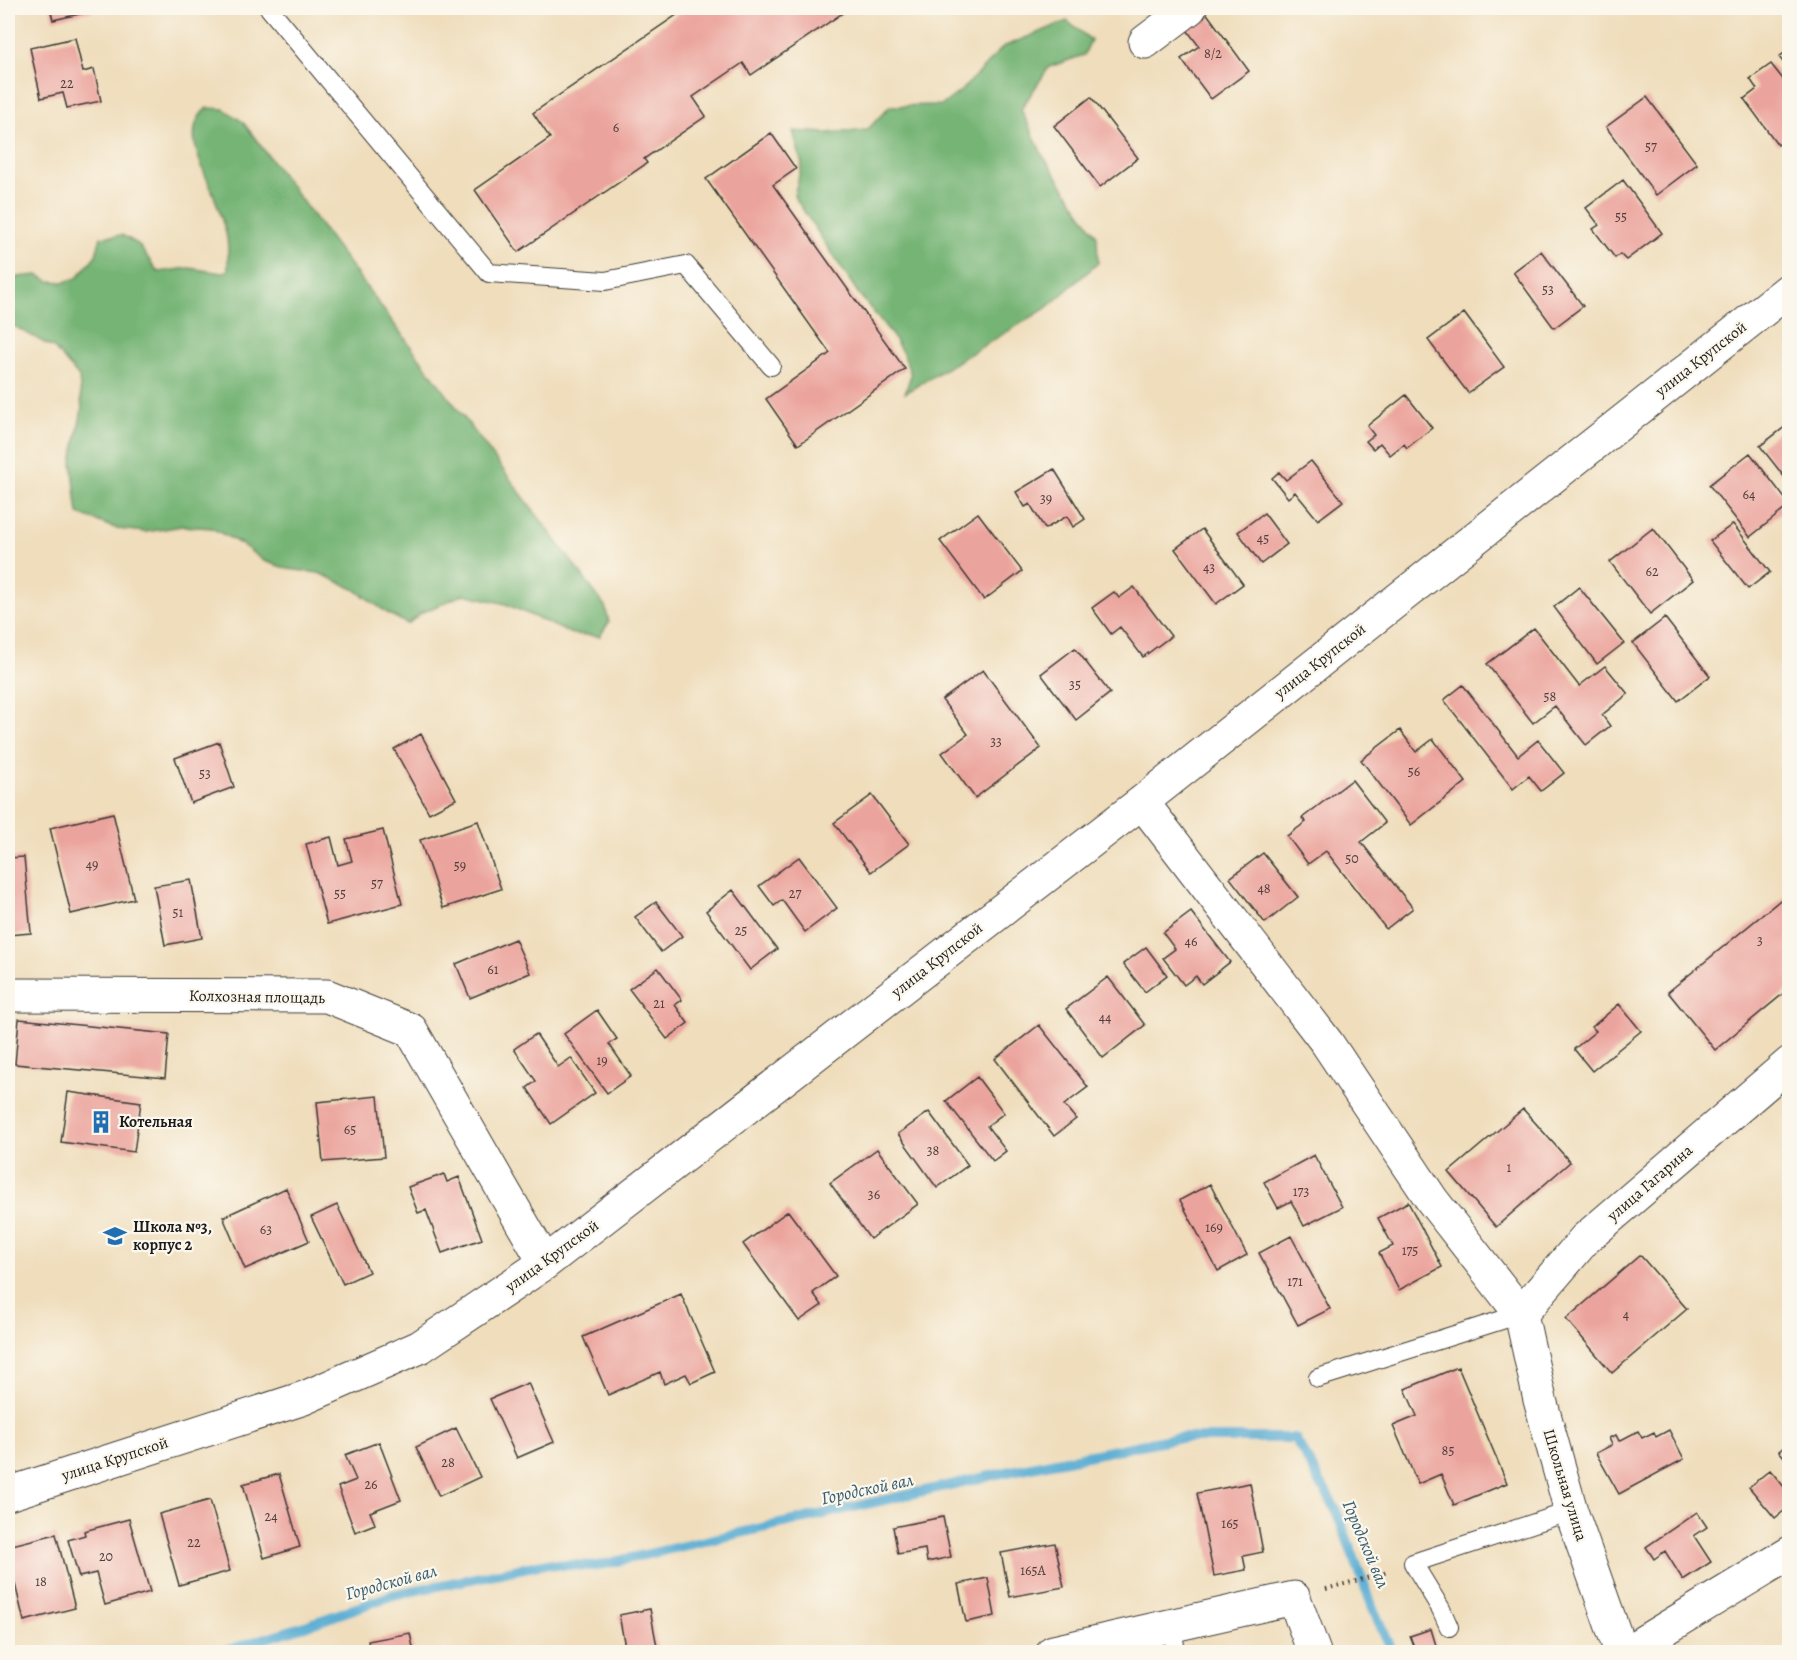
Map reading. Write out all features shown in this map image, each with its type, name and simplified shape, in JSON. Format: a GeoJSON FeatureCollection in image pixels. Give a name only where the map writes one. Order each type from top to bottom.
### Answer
{"type":"FeatureCollection","features":[{"type":"Feature","properties":{"kind":"street"},"geometry":{"type":"LineString","coordinates":[[1145,42],[1190,8]]}},
{"type":"Feature","properties":{"kind":"street","name":"улица Крупской"},"geometry":{"type":"LineString","coordinates":[[8,1494],[304,1398],[420,1347],[545,1263],[1142,802],[1790,289]]}},
{"type":"Feature","properties":{"kind":"street"},"geometry":{"type":"LineString","coordinates":[[1142,802],[1327,1043],[1432,1200],[1521,1314]]}},
{"type":"Feature","properties":{"kind":"street","name":"Колхозная площадь"},"geometry":{"type":"LineString","coordinates":[[8,995],[327,996],[411,1030],[545,1263]]}},
{"type":"Feature","properties":{"kind":"street","name":"улица Гагарина"},"geometry":{"type":"LineString","coordinates":[[1521,1314],[1585,1239],[1790,1063]]}},
{"type":"Feature","properties":{"kind":"street","name":"Школьная улица"},"geometry":{"type":"LineString","coordinates":[[1521,1314],[1540,1400],[1571,1511],[1621,1653]]}},
{"type":"Feature","properties":{"kind":"street"},"geometry":{"type":"LineString","coordinates":[[1627,1653],[1790,1553]]}},
{"type":"Feature","properties":{"kind":"street"},"geometry":{"type":"LineString","coordinates":[[1053,1653],[1174,1639],[1294,1598],[1314,1653]]}},
{"type":"Feature","properties":{"kind":"lane"},"geometry":{"type":"LineString","coordinates":[[269,8],[489,273],[605,281],[686,265],[771,366]]}},
{"type":"Feature","properties":{"kind":"lane"},"geometry":{"type":"LineString","coordinates":[[1318,1377],[1521,1314]]}},
{"type":"Feature","properties":{"kind":"lane"},"geometry":{"type":"LineString","coordinates":[[1449,1627],[1441,1609],[1413,1563],[1571,1511]]}},
{"type":"Feature","properties":{"kind":"path"},"geometry":{"type":"LineString","coordinates":[[1336,1587],[1377,1576]]}},
{"type":"Feature","properties":{"kind":"green space"},"geometry":{"type":"Polygon","coordinates":[[[1067,21],[1091,40],[1084,55],[1049,67],[1021,109],[1043,156],[1097,236],[1098,263],[1045,309],[905,393],[911,375],[904,355],[890,332],[858,293],[794,196],[802,164],[793,131],[826,133],[867,130],[890,106],[942,105],[962,90],[1003,47],[1067,21]]]}},
{"type":"Feature","properties":{"kind":"green space"},"geometry":{"type":"Polygon","coordinates":[[[207,108],[224,109],[243,122],[605,606],[609,622],[600,636],[572,634],[506,604],[464,594],[421,613],[408,624],[389,614],[354,589],[319,573],[288,569],[264,561],[241,544],[212,528],[182,526],[146,532],[118,529],[78,514],[72,462],[82,409],[79,377],[54,348],[12,325],[8,320],[8,285],[17,277],[38,275],[49,281],[64,282],[77,278],[96,255],[101,237],[122,235],[138,244],[158,272],[189,268],[222,273],[228,270],[226,233],[194,138],[199,117],[207,108]]]}},
{"type":"Feature","properties":{"kind":"building"},"geometry":{"type":"Polygon","coordinates":[[[50,8],[92,8],[93,11],[53,20],[50,8]]]}},
{"type":"Feature","properties":{"kind":"building"},"geometry":{"type":"Polygon","coordinates":[[[687,8],[850,8],[751,75],[743,63],[693,97],[706,116],[644,159],[647,163],[518,252],[475,190],[550,138],[533,113],[687,8]]]}},
{"type":"Feature","properties":{"kind":"building"},"geometry":{"type":"Polygon","coordinates":[[[1205,11],[1249,71],[1211,99],[1181,59],[1199,46],[1184,26],[1205,11]]]}},
{"type":"Feature","properties":{"kind":"building"},"geometry":{"type":"Polygon","coordinates":[[[75,38],[83,72],[94,69],[101,101],[67,108],[63,93],[41,98],[30,48],[75,38]]]}},
{"type":"Feature","properties":{"kind":"building"},"geometry":{"type":"Polygon","coordinates":[[[1790,49],[1790,71],[1779,57],[1790,49]]]}},
{"type":"Feature","properties":{"kind":"building"},"geometry":{"type":"Polygon","coordinates":[[[1771,64],[1790,88],[1790,136],[1778,145],[1744,99],[1757,89],[1750,79],[1771,64]]]}},
{"type":"Feature","properties":{"kind":"building"},"geometry":{"type":"Polygon","coordinates":[[[1091,97],[1138,158],[1100,187],[1054,126],[1091,97]]]}},
{"type":"Feature","properties":{"kind":"building"},"geometry":{"type":"Polygon","coordinates":[[[1647,97],[1697,164],[1656,195],[1606,127],[1647,97]]]}},
{"type":"Feature","properties":{"kind":"building"},"geometry":{"type":"Polygon","coordinates":[[[771,133],[796,169],[773,185],[905,369],[798,445],[766,399],[830,353],[706,179],[771,133]]]}},
{"type":"Feature","properties":{"kind":"building"},"geometry":{"type":"Polygon","coordinates":[[[1623,180],[1662,233],[1626,260],[1620,254],[1615,258],[1593,229],[1599,225],[1586,208],[1623,180]]]}},
{"type":"Feature","properties":{"kind":"building"},"geometry":{"type":"Polygon","coordinates":[[[1541,251],[1583,306],[1554,328],[1513,272],[1541,251]]]}},
{"type":"Feature","properties":{"kind":"building"},"geometry":{"type":"Polygon","coordinates":[[[1464,313],[1504,367],[1468,393],[1428,340],[1464,313]]]}},
{"type":"Feature","properties":{"kind":"building"},"geometry":{"type":"Polygon","coordinates":[[[1406,395],[1432,428],[1407,448],[1404,444],[1390,455],[1380,443],[1373,449],[1366,441],[1374,435],[1367,426],[1406,395]]]}},
{"type":"Feature","properties":{"kind":"building"},"geometry":{"type":"Polygon","coordinates":[[[1790,423],[1790,484],[1760,446],[1790,423]]]}},
{"type":"Feature","properties":{"kind":"building"},"geometry":{"type":"Polygon","coordinates":[[[1750,453],[1790,505],[1750,537],[1709,485],[1750,453]]]}},
{"type":"Feature","properties":{"kind":"building"},"geometry":{"type":"Polygon","coordinates":[[[1311,461],[1343,501],[1318,520],[1295,492],[1288,498],[1272,478],[1279,472],[1286,480],[1311,461]]]}},
{"type":"Feature","properties":{"kind":"building"},"geometry":{"type":"Polygon","coordinates":[[[1054,469],[1085,519],[1073,527],[1067,516],[1045,529],[1030,504],[1025,507],[1016,492],[1054,469]]]}},
{"type":"Feature","properties":{"kind":"building"},"geometry":{"type":"Polygon","coordinates":[[[978,513],[1022,571],[984,600],[940,541],[978,513]]]}},
{"type":"Feature","properties":{"kind":"building"},"geometry":{"type":"Polygon","coordinates":[[[1264,513],[1287,544],[1261,564],[1238,532],[1264,513]]]}},
{"type":"Feature","properties":{"kind":"building"},"geometry":{"type":"Polygon","coordinates":[[[1733,524],[1770,572],[1748,589],[1710,541],[1733,524]]]}},
{"type":"Feature","properties":{"kind":"building"},"geometry":{"type":"Polygon","coordinates":[[[1653,528],[1693,580],[1650,614],[1610,562],[1653,528]]]}},
{"type":"Feature","properties":{"kind":"building"},"geometry":{"type":"Polygon","coordinates":[[[1202,529],[1243,584],[1216,604],[1175,549],[1202,529]]]}},
{"type":"Feature","properties":{"kind":"building"},"geometry":{"type":"Polygon","coordinates":[[[1134,587],[1171,636],[1143,657],[1120,627],[1111,634],[1092,608],[1114,592],[1119,598],[1134,587]]]}},
{"type":"Feature","properties":{"kind":"building"},"geometry":{"type":"Polygon","coordinates":[[[1579,587],[1624,643],[1597,664],[1554,607],[1579,587]]]}},
{"type":"Feature","properties":{"kind":"building"},"geometry":{"type":"Polygon","coordinates":[[[1665,618],[1710,676],[1678,701],[1633,643],[1665,618]]]}},
{"type":"Feature","properties":{"kind":"building"},"geometry":{"type":"Polygon","coordinates":[[[1534,628],[1579,686],[1605,666],[1628,694],[1602,715],[1610,726],[1586,745],[1555,706],[1533,723],[1487,664],[1534,628]]]}},
{"type":"Feature","properties":{"kind":"building"},"geometry":{"type":"Polygon","coordinates":[[[1075,648],[1110,693],[1076,720],[1041,674],[1075,648]]]}},
{"type":"Feature","properties":{"kind":"building"},"geometry":{"type":"Polygon","coordinates":[[[983,670],[1041,748],[975,798],[942,753],[968,734],[942,700],[983,670]]]}},
{"type":"Feature","properties":{"kind":"building"},"geometry":{"type":"Polygon","coordinates":[[[1463,685],[1518,756],[1538,740],[1564,773],[1541,791],[1529,776],[1513,789],[1444,700],[1463,685]]]}},
{"type":"Feature","properties":{"kind":"building"},"geometry":{"type":"Polygon","coordinates":[[[1400,730],[1416,752],[1433,739],[1466,782],[1411,825],[1361,760],[1400,730]]]}},
{"type":"Feature","properties":{"kind":"building"},"geometry":{"type":"Polygon","coordinates":[[[421,734],[456,799],[429,813],[394,749],[421,734]]]}},
{"type":"Feature","properties":{"kind":"building"},"geometry":{"type":"Polygon","coordinates":[[[219,742],[234,787],[191,803],[175,758],[219,742]]]}},
{"type":"Feature","properties":{"kind":"building"},"geometry":{"type":"Polygon","coordinates":[[[1352,780],[1385,823],[1361,842],[1413,908],[1386,929],[1326,851],[1308,864],[1287,836],[1306,822],[1302,818],[1352,780]]]}},
{"type":"Feature","properties":{"kind":"building"},"geometry":{"type":"Polygon","coordinates":[[[872,795],[909,844],[871,872],[834,823],[872,795]]]}},
{"type":"Feature","properties":{"kind":"building"},"geometry":{"type":"Polygon","coordinates":[[[113,813],[134,899],[71,914],[50,828],[113,813]]]}},
{"type":"Feature","properties":{"kind":"building"},"geometry":{"type":"Polygon","coordinates":[[[478,821],[501,889],[443,908],[420,840],[478,821]]]}},
{"type":"Feature","properties":{"kind":"building"},"geometry":{"type":"Polygon","coordinates":[[[383,830],[402,904],[327,924],[306,844],[331,837],[338,865],[352,861],[346,839],[383,830]]]}},
{"type":"Feature","properties":{"kind":"building"},"geometry":{"type":"Polygon","coordinates":[[[1263,853],[1298,897],[1265,923],[1230,878],[1263,853]]]}},
{"type":"Feature","properties":{"kind":"building"},"geometry":{"type":"Polygon","coordinates":[[[24,857],[31,933],[8,935],[8,858],[24,857]]]}},
{"type":"Feature","properties":{"kind":"building"},"geometry":{"type":"Polygon","coordinates":[[[799,857],[837,908],[805,932],[782,900],[774,906],[759,886],[799,857]]]}},
{"type":"Feature","properties":{"kind":"building"},"geometry":{"type":"Polygon","coordinates":[[[191,880],[202,938],[165,945],[154,886],[191,880]]]}},
{"type":"Feature","properties":{"kind":"building"},"geometry":{"type":"Polygon","coordinates":[[[733,890],[777,949],[750,970],[706,911],[733,890]]]}},
{"type":"Feature","properties":{"kind":"building"},"geometry":{"type":"Polygon","coordinates":[[[1790,892],[1790,988],[1715,1050],[1668,992],[1790,892]]]}},
{"type":"Feature","properties":{"kind":"building"},"geometry":{"type":"Polygon","coordinates":[[[656,902],[682,936],[661,952],[635,917],[656,902]]]}},
{"type":"Feature","properties":{"kind":"building"},"geometry":{"type":"Polygon","coordinates":[[[1191,912],[1230,962],[1202,984],[1196,976],[1184,985],[1163,958],[1175,949],[1163,933],[1191,912]]]}},
{"type":"Feature","properties":{"kind":"building"},"geometry":{"type":"Polygon","coordinates":[[[515,939],[530,973],[470,998],[456,964],[515,939]]]}},
{"type":"Feature","properties":{"kind":"building"},"geometry":{"type":"Polygon","coordinates":[[[1146,947],[1167,975],[1145,992],[1123,964],[1146,947]]]}},
{"type":"Feature","properties":{"kind":"building"},"geometry":{"type":"Polygon","coordinates":[[[658,968],[682,1000],[675,1005],[688,1023],[667,1039],[629,989],[658,968]]]}},
{"type":"Feature","properties":{"kind":"building"},"geometry":{"type":"Polygon","coordinates":[[[1108,977],[1145,1025],[1103,1058],[1066,1009],[1108,977]]]}},
{"type":"Feature","properties":{"kind":"building"},"geometry":{"type":"Polygon","coordinates":[[[1619,1004],[1641,1031],[1592,1071],[1574,1049],[1596,1031],[1592,1027],[1619,1004]]]}},
{"type":"Feature","properties":{"kind":"building"},"geometry":{"type":"Polygon","coordinates":[[[597,1010],[617,1039],[609,1044],[631,1076],[607,1093],[564,1034],[597,1010]]]}},
{"type":"Feature","properties":{"kind":"building"},"geometry":{"type":"Polygon","coordinates":[[[19,1019],[169,1034],[165,1078],[15,1064],[19,1019]]]}},
{"type":"Feature","properties":{"kind":"building"},"geometry":{"type":"Polygon","coordinates":[[[1039,1025],[1088,1087],[1064,1105],[1076,1119],[1054,1136],[995,1059],[1039,1025]]]}},
{"type":"Feature","properties":{"kind":"building"},"geometry":{"type":"Polygon","coordinates":[[[536,1034],[558,1067],[571,1058],[595,1093],[551,1124],[527,1088],[536,1081],[514,1049],[536,1034]]]}},
{"type":"Feature","properties":{"kind":"building"},"geometry":{"type":"Polygon","coordinates":[[[977,1077],[1004,1113],[987,1126],[1006,1151],[993,1161],[946,1101],[977,1077]]]}},
{"type":"Feature","properties":{"kind":"building","name":"Котельная"},"geometry":{"type":"Polygon","coordinates":[[[68,1092],[141,1102],[134,1152],[61,1142],[68,1092]]]}},
{"type":"Feature","properties":{"kind":"building"},"geometry":{"type":"Polygon","coordinates":[[[378,1096],[384,1157],[323,1162],[317,1102],[378,1096]]]}},
{"type":"Feature","properties":{"kind":"building"},"geometry":{"type":"Polygon","coordinates":[[[1523,1109],[1570,1162],[1496,1227],[1449,1172],[1523,1109]]]}},
{"type":"Feature","properties":{"kind":"building"},"geometry":{"type":"Polygon","coordinates":[[[929,1112],[968,1165],[937,1188],[898,1134],[929,1112]]]}},
{"type":"Feature","properties":{"kind":"building"},"geometry":{"type":"Polygon","coordinates":[[[877,1149],[918,1204],[870,1239],[830,1183],[877,1149]]]}},
{"type":"Feature","properties":{"kind":"building"},"geometry":{"type":"Polygon","coordinates":[[[1314,1155],[1342,1207],[1304,1226],[1291,1201],[1278,1208],[1264,1182],[1314,1155]]]}},
{"type":"Feature","properties":{"kind":"building"},"geometry":{"type":"Polygon","coordinates":[[[444,1174],[447,1182],[459,1177],[482,1239],[442,1253],[426,1210],[418,1213],[408,1187],[444,1174]]]}},
{"type":"Feature","properties":{"kind":"building"},"geometry":{"type":"Polygon","coordinates":[[[1210,1184],[1247,1255],[1218,1271],[1180,1200],[1210,1184]]]}},
{"type":"Feature","properties":{"kind":"building"},"geometry":{"type":"Polygon","coordinates":[[[286,1188],[309,1241],[245,1269],[223,1217],[286,1188]]]}},
{"type":"Feature","properties":{"kind":"building"},"geometry":{"type":"Polygon","coordinates":[[[1408,1202],[1442,1267],[1399,1290],[1379,1253],[1393,1246],[1378,1218],[1408,1202]]]}},
{"type":"Feature","properties":{"kind":"building"},"geometry":{"type":"Polygon","coordinates":[[[337,1205],[369,1272],[343,1284],[311,1217],[337,1205]]]}},
{"type":"Feature","properties":{"kind":"building"},"geometry":{"type":"Polygon","coordinates":[[[788,1211],[836,1276],[813,1293],[822,1305],[799,1321],[743,1244],[788,1211]]]}},
{"type":"Feature","properties":{"kind":"building"},"geometry":{"type":"Polygon","coordinates":[[[1291,1236],[1330,1309],[1298,1325],[1259,1253],[1291,1236]]]}},
{"type":"Feature","properties":{"kind":"building"},"geometry":{"type":"Polygon","coordinates":[[[1640,1255],[1687,1309],[1612,1373],[1566,1319],[1640,1255]]]}},
{"type":"Feature","properties":{"kind":"building"},"geometry":{"type":"Polygon","coordinates":[[[681,1294],[715,1372],[691,1383],[686,1374],[664,1384],[660,1372],[608,1395],[583,1337],[681,1294]]]}},
{"type":"Feature","properties":{"kind":"building"},"geometry":{"type":"Polygon","coordinates":[[[1458,1367],[1507,1483],[1454,1505],[1441,1474],[1418,1484],[1393,1426],[1417,1416],[1405,1389],[1458,1367]]]}},
{"type":"Feature","properties":{"kind":"building"},"geometry":{"type":"Polygon","coordinates":[[[528,1383],[554,1442],[517,1458],[490,1399],[528,1383]]]}},
{"type":"Feature","properties":{"kind":"building"},"geometry":{"type":"Polygon","coordinates":[[[456,1428],[480,1477],[439,1496],[416,1447],[456,1428]]]}},
{"type":"Feature","properties":{"kind":"building"},"geometry":{"type":"Polygon","coordinates":[[[1669,1430],[1684,1459],[1619,1494],[1596,1453],[1612,1445],[1609,1438],[1616,1435],[1619,1441],[1638,1431],[1642,1438],[1654,1432],[1656,1437],[1669,1430]]]}},
{"type":"Feature","properties":{"kind":"building"},"geometry":{"type":"Polygon","coordinates":[[[379,1442],[401,1500],[370,1512],[375,1524],[355,1532],[338,1487],[356,1480],[345,1455],[379,1442]]]}},
{"type":"Feature","properties":{"kind":"building"},"geometry":{"type":"Polygon","coordinates":[[[1790,1442],[1790,1464],[1779,1451],[1790,1442]]]}},
{"type":"Feature","properties":{"kind":"building"},"geometry":{"type":"Polygon","coordinates":[[[1770,1470],[1790,1494],[1790,1506],[1775,1518],[1749,1487],[1770,1470]]]}},
{"type":"Feature","properties":{"kind":"building"},"geometry":{"type":"Polygon","coordinates":[[[279,1474],[300,1547],[264,1558],[243,1484],[279,1474]]]}},
{"type":"Feature","properties":{"kind":"building"},"geometry":{"type":"Polygon","coordinates":[[[1250,1483],[1263,1552],[1243,1556],[1246,1570],[1214,1576],[1197,1493],[1250,1483]]]}},
{"type":"Feature","properties":{"kind":"building"},"geometry":{"type":"Polygon","coordinates":[[[210,1500],[230,1571],[179,1585],[159,1514],[210,1500]]]}},
{"type":"Feature","properties":{"kind":"building"},"geometry":{"type":"Polygon","coordinates":[[[1697,1512],[1707,1527],[1694,1536],[1711,1562],[1683,1580],[1665,1551],[1654,1559],[1646,1547],[1697,1512]]]}},
{"type":"Feature","properties":{"kind":"building"},"geometry":{"type":"Polygon","coordinates":[[[943,1517],[951,1557],[927,1562],[925,1549],[898,1554],[893,1527],[943,1517]]]}},
{"type":"Feature","properties":{"kind":"building"},"geometry":{"type":"Polygon","coordinates":[[[129,1519],[150,1592],[105,1605],[96,1573],[79,1577],[68,1540],[85,1535],[84,1531],[129,1519]]]}},
{"type":"Feature","properties":{"kind":"building"},"geometry":{"type":"Polygon","coordinates":[[[56,1534],[75,1608],[24,1621],[8,1555],[8,1546],[56,1534]]]}},
{"type":"Feature","properties":{"kind":"building"},"geometry":{"type":"Polygon","coordinates":[[[1055,1543],[1064,1587],[1010,1597],[1001,1553],[1055,1543]]]}},
{"type":"Feature","properties":{"kind":"building"},"geometry":{"type":"Polygon","coordinates":[[[988,1578],[995,1616],[966,1622],[958,1584],[988,1578]]]}},
{"type":"Feature","properties":{"kind":"building"},"geometry":{"type":"Polygon","coordinates":[[[650,1609],[658,1652],[626,1652],[619,1615],[650,1609]]]}},
{"type":"Feature","properties":{"kind":"building"},"geometry":{"type":"Polygon","coordinates":[[[1431,1629],[1438,1652],[1416,1652],[1410,1636],[1431,1629]]]}},
{"type":"Feature","properties":{"kind":"building"},"geometry":{"type":"Polygon","coordinates":[[[410,1633],[414,1652],[370,1652],[368,1641],[410,1633]]]}},
{"type":"Feature","properties":{"kind":"waterway","name":"Городской вал"},"geometry":{"type":"LineString","coordinates":[[222,1652],[393,1595],[543,1564],[596,1566],[1007,1472],[1175,1438],[1295,1438],[1336,1510],[1376,1616],[1393,1652]]}},
{"type":"Feature","properties":{"kind":"place","name":"Котельная"},"geometry":{"type":"Point","coordinates":[101,1122]}},
{"type":"Feature","properties":{"kind":"place","name":"Школа №3, корпус 2"},"geometry":{"type":"Point","coordinates":[115,1236]}}]}
